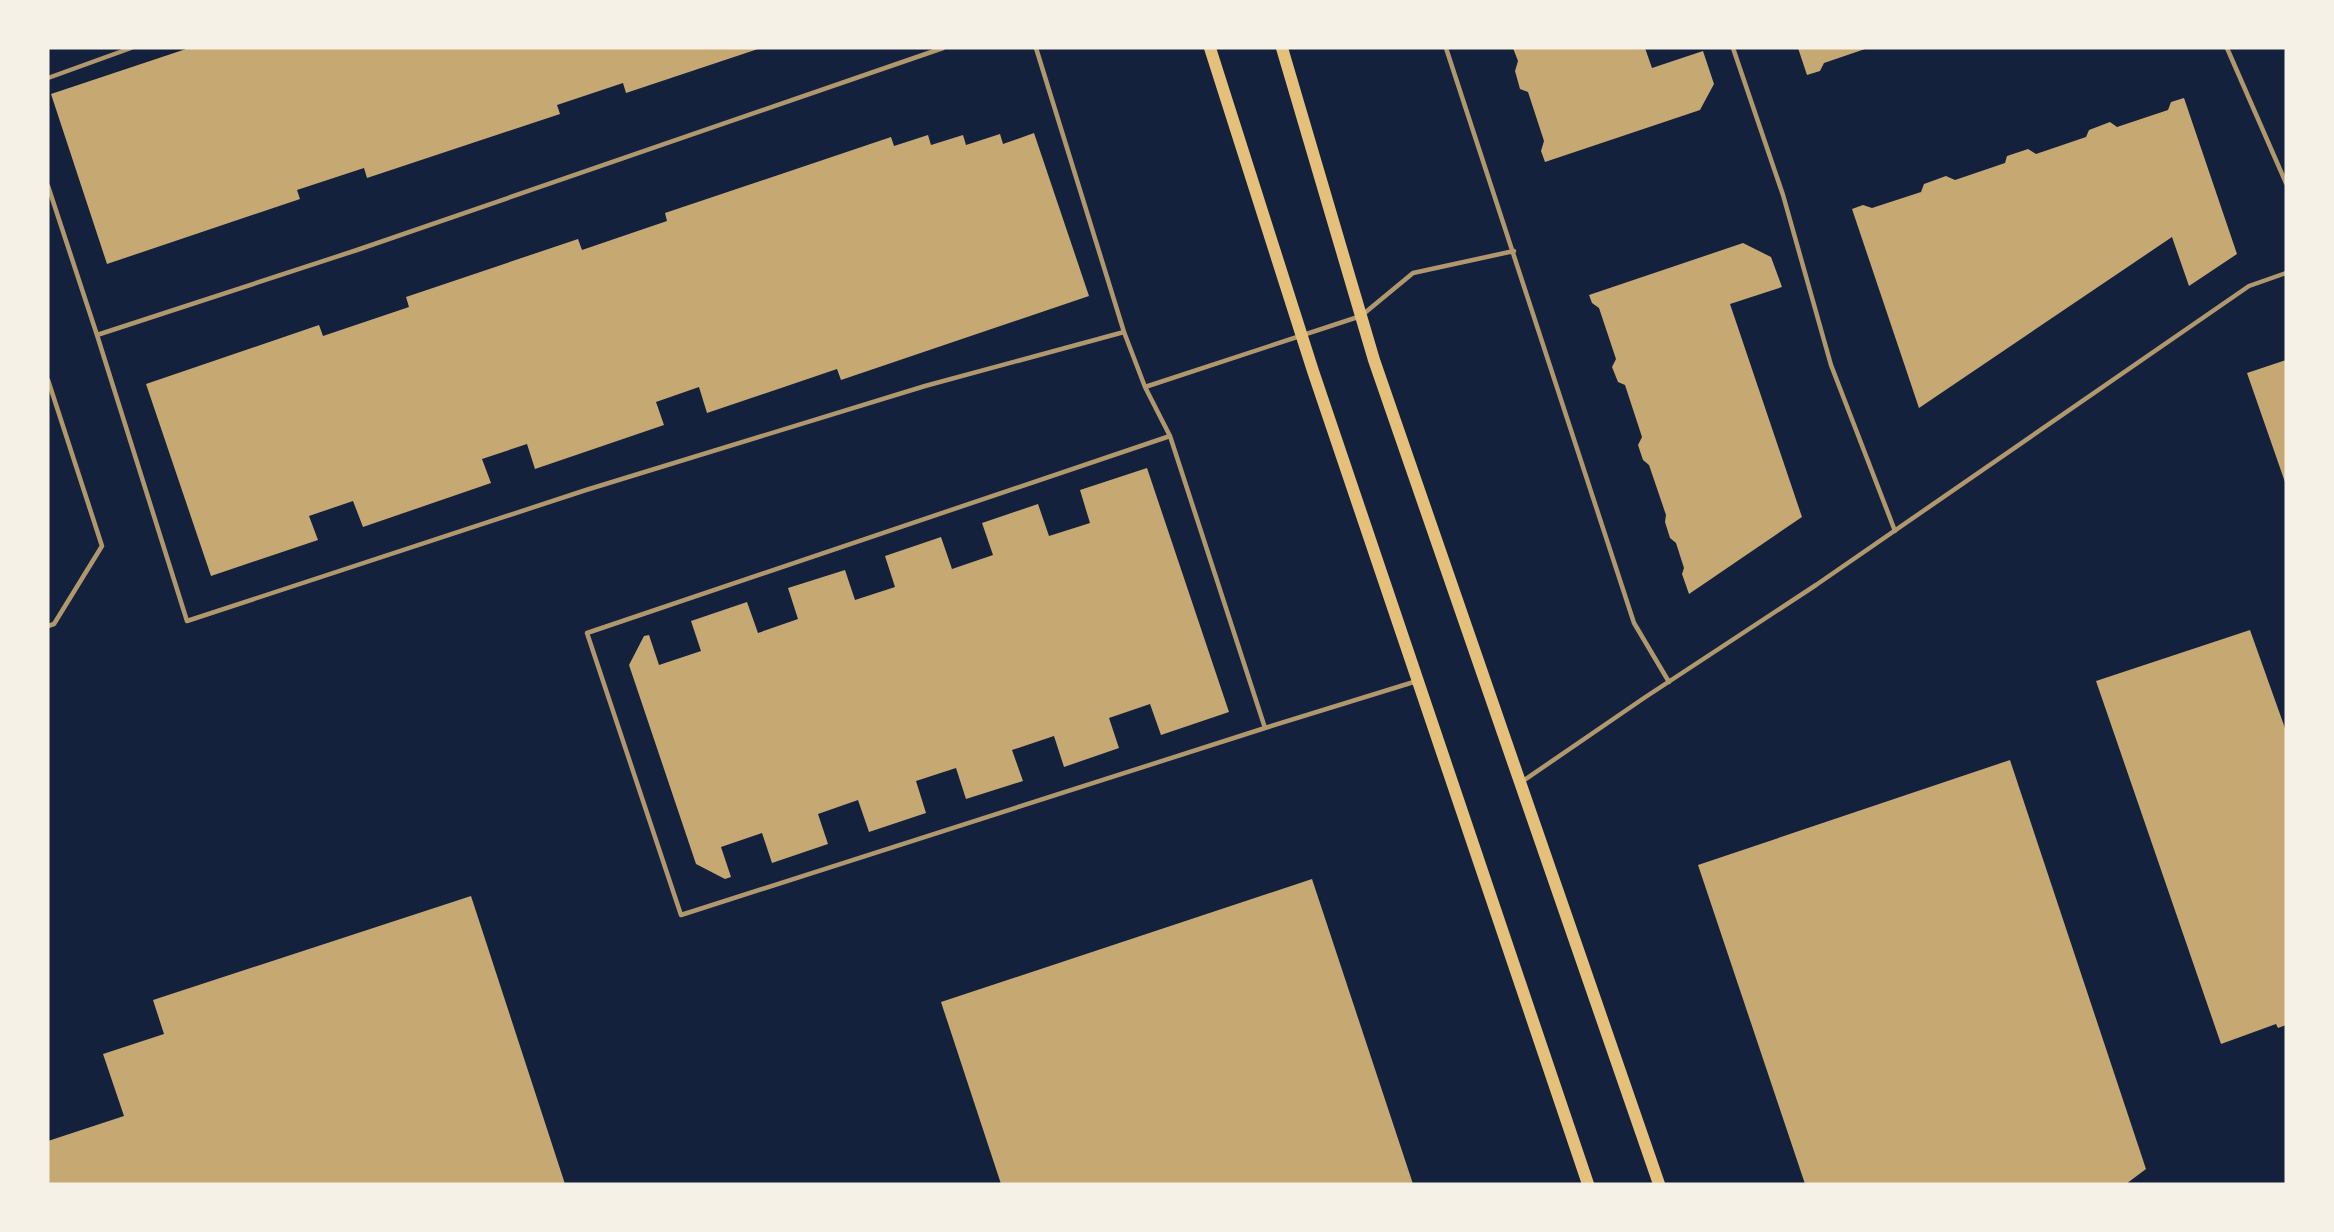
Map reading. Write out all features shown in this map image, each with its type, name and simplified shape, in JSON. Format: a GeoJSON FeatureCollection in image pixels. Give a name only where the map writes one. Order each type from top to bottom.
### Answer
{"type":"FeatureCollection","features":[{"type":"Feature","properties":{"kind":"main road"},"geometry":{"type":"LineString","coordinates":[[1210,48],[1417,681],[1588,1184]]}},
{"type":"Feature","properties":{"kind":"main road"},"geometry":{"type":"LineString","coordinates":[[1282,48],[1374,360],[1659,1184]]}},
{"type":"Feature","properties":{"kind":"lane"},"geometry":{"type":"LineString","coordinates":[[48,78],[131,48]]}},
{"type":"Feature","properties":{"kind":"lane"},"geometry":{"type":"LineString","coordinates":[[98,335],[357,250],[943,48]]}},
{"type":"Feature","properties":{"kind":"lane"},"geometry":{"type":"LineString","coordinates":[[1036,48],[1124,332],[1145,387],[1170,436],[1265,728]]}},
{"type":"Feature","properties":{"kind":"lane"},"geometry":{"type":"LineString","coordinates":[[1446,48],[1634,623],[1669,682]]}},
{"type":"Feature","properties":{"kind":"lane"},"geometry":{"type":"LineString","coordinates":[[1733,48],[1783,195],[1831,365],[1895,531]]}},
{"type":"Feature","properties":{"kind":"lane"},"geometry":{"type":"LineString","coordinates":[[2227,48],[2286,183]]}},
{"type":"Feature","properties":{"kind":"lane"},"geometry":{"type":"LineString","coordinates":[[48,186],[98,335],[187,621],[620,480],[925,386],[1124,332]]}},
{"type":"Feature","properties":{"kind":"lane"},"geometry":{"type":"LineString","coordinates":[[1145,387],[1361,316],[1413,273],[1514,251]]}},
{"type":"Feature","properties":{"kind":"lane"},"geometry":{"type":"LineString","coordinates":[[1520,783],[1895,531],[2249,286],[2286,273]]}},
{"type":"Feature","properties":{"kind":"lane"},"geometry":{"type":"LineString","coordinates":[[48,380],[102,546],[54,624],[48,626]]}},
{"type":"Feature","properties":{"kind":"lane"},"geometry":{"type":"LineString","coordinates":[[1170,436],[587,633],[681,915],[1417,681]]}},
{"type":"Feature","properties":{"kind":"building"},"geometry":{"type":"Polygon","coordinates":[[[189,48],[761,48],[626,93],[623,83],[557,105],[560,114],[367,178],[364,168],[297,190],[300,199],[107,264],[51,94],[189,48]]]}},
{"type":"Feature","properties":{"kind":"building"},"geometry":{"type":"Polygon","coordinates":[[[1513,48],[1645,48],[1652,68],[1703,51],[1714,84],[1700,110],[1545,162],[1541,151],[1544,141],[1528,92],[1520,89],[1515,71],[1518,61],[1513,48]]]}},
{"type":"Feature","properties":{"kind":"building"},"geometry":{"type":"Polygon","coordinates":[[[1798,48],[1868,48],[1824,63],[1820,71],[1807,75],[1798,48]]]}},
{"type":"Feature","properties":{"kind":"building"},"geometry":{"type":"Polygon","coordinates":[[[2184,98],[2237,254],[2189,286],[2172,237],[1919,408],[1852,209],[1863,205],[1872,208],[1921,192],[1924,184],[1946,176],[1955,180],[2005,163],[2007,156],[2028,149],[2036,154],[2086,137],[2089,130],[2110,122],[2117,127],[2168,110],[2171,102],[2184,98]]]}},
{"type":"Feature","properties":{"kind":"building"},"geometry":{"type":"Polygon","coordinates":[[[1034,133],[1089,296],[841,380],[837,369],[707,413],[699,387],[656,402],[664,425],[535,469],[527,444],[482,459],[491,483],[363,527],[353,501],[309,516],[318,540],[211,576],[146,384],[319,325],[323,336],[409,307],[406,297],[578,239],[582,250],[667,221],[665,213],[891,137],[894,146],[928,135],[931,145],[963,135],[966,145],[1000,134],[1003,144],[1034,133]]]}},
{"type":"Feature","properties":{"kind":"building"},"geometry":{"type":"Polygon","coordinates":[[[1743,243],[1771,257],[1782,287],[1730,304],[1802,517],[1689,594],[1682,574],[1684,568],[1676,543],[1670,538],[1665,522],[1666,515],[1649,465],[1643,460],[1638,445],[1642,437],[1625,385],[1618,382],[1612,367],[1616,359],[1599,308],[1592,303],[1589,295],[1743,243]]]}},
{"type":"Feature","properties":{"kind":"building"},"geometry":{"type":"Polygon","coordinates":[[[2286,360],[2286,485],[2247,373],[2286,360]]]}},
{"type":"Feature","properties":{"kind":"building"},"geometry":{"type":"Polygon","coordinates":[[[1147,468],[1229,712],[1161,735],[1150,704],[1109,718],[1119,748],[1064,767],[1054,736],[1012,750],[1023,781],[966,799],[956,768],[916,781],[926,813],[869,832],[858,800],[818,814],[828,844],[772,863],[762,833],[721,847],[731,877],[725,879],[696,864],[629,665],[644,636],[649,635],[659,665],[701,651],[691,621],[747,602],[758,633],[798,619],[788,588],[845,570],[855,600],[895,587],[885,556],[941,537],[952,569],[993,555],[982,523],[1038,504],[1049,536],[1090,523],[1080,490],[1147,468]]]}},
{"type":"Feature","properties":{"kind":"building"},"geometry":{"type":"Polygon","coordinates":[[[2250,630],[2286,731],[2286,1025],[2278,1028],[2276,1024],[2221,1044],[2096,681],[2250,630]]]}},
{"type":"Feature","properties":{"kind":"building"},"geometry":{"type":"Polygon","coordinates":[[[2010,760],[2146,1169],[2126,1184],[1805,1184],[1698,865],[2010,760]]]}},
{"type":"Feature","properties":{"kind":"building"},"geometry":{"type":"Polygon","coordinates":[[[1312,879],[1413,1184],[1001,1184],[941,1002],[1312,879]]]}},
{"type":"Feature","properties":{"kind":"building"},"geometry":{"type":"Polygon","coordinates":[[[471,896],[565,1184],[48,1184],[48,1141],[124,1116],[103,1054],[164,1034],[153,1000],[471,896]]]}}]}
